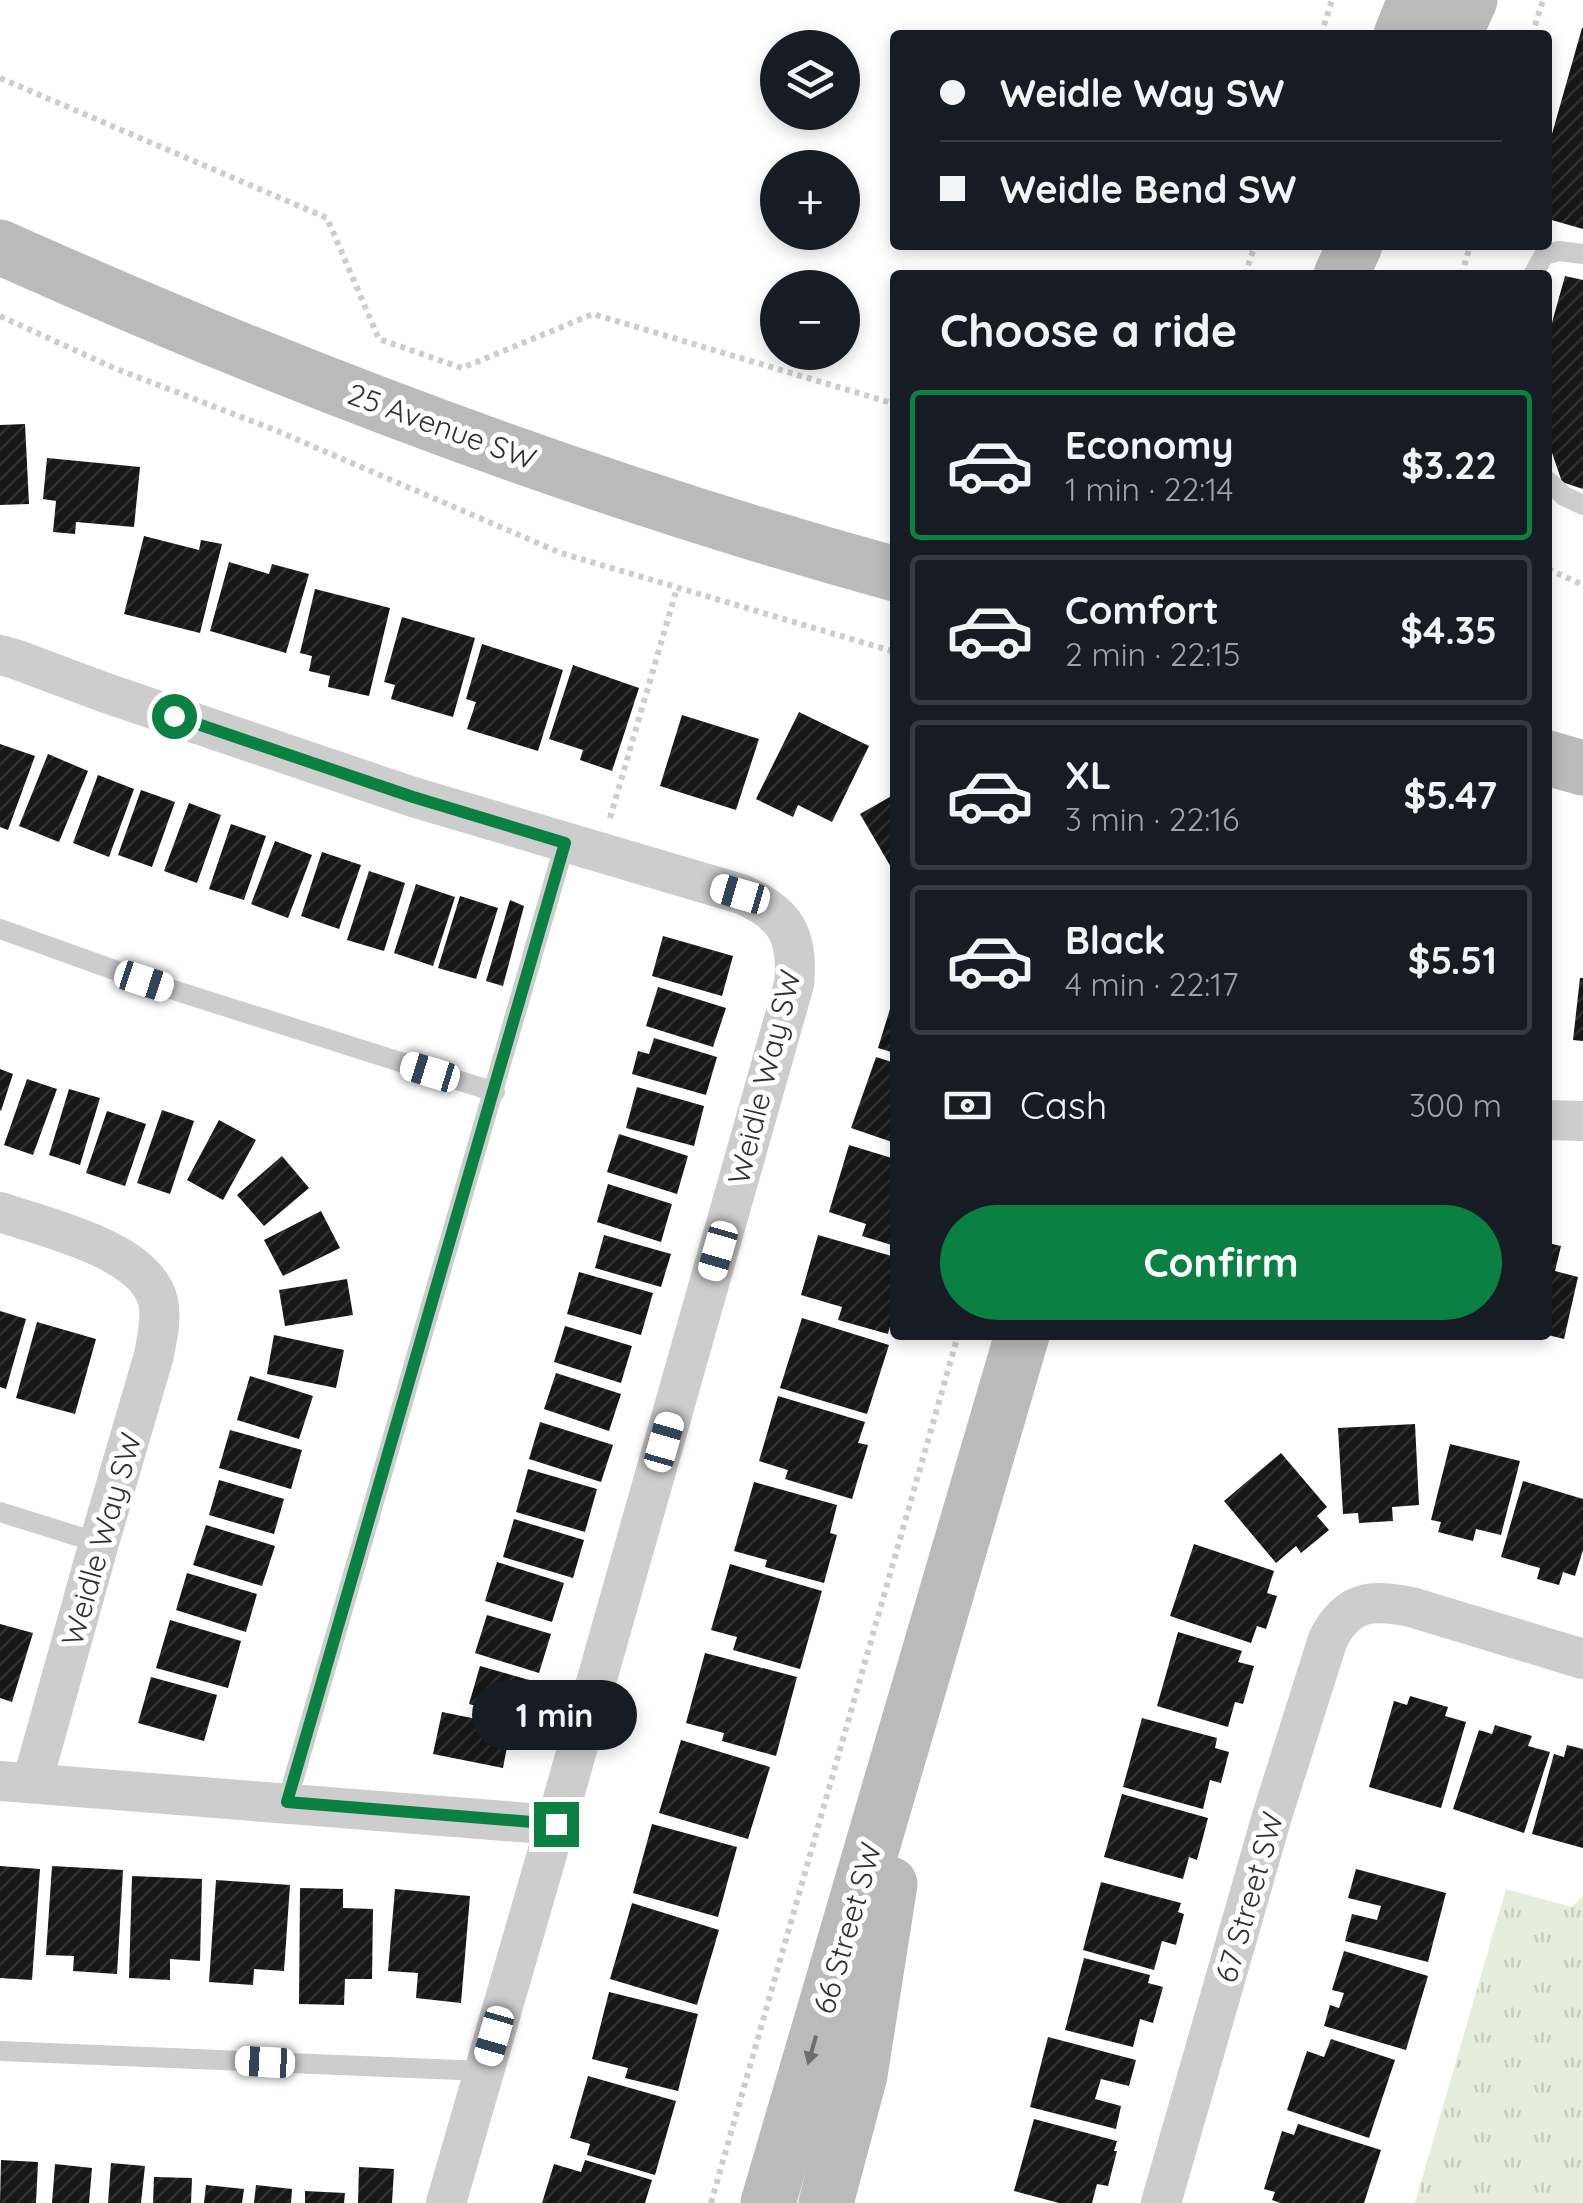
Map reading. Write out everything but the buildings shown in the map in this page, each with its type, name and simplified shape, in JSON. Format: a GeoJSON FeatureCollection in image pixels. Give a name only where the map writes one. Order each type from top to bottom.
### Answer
{"type":"FeatureCollection","features":[{"type":"Feature","properties":{"kind":"main road"},"geometry":{"type":"LineString","coordinates":[[1403,30],[1415,0]]}},
{"type":"Feature","properties":{"kind":"main road"},"geometry":{"type":"LineString","coordinates":[[1456,30],[1470,0]]}},
{"type":"Feature","properties":{"kind":"main road","name":"25 Avenue SW"},"geometry":{"type":"LineString","coordinates":[[0,247],[200,334],[398,412],[590,480],[890,573]]}},
{"type":"Feature","properties":{"kind":"main road"},"geometry":{"type":"LineString","coordinates":[[838,558],[890,590]]}},
{"type":"Feature","properties":{"kind":"main road"},"geometry":{"type":"LineString","coordinates":[[1552,759],[1583,768]]}},
{"type":"Feature","properties":{"kind":"main road","name":"66 Street SW"},"geometry":{"type":"LineString","coordinates":[[768,2203],[1021,1340]]}},
{"type":"Feature","properties":{"kind":"main road","name":"66 Street SW"},"geometry":{"type":"LineString","coordinates":[[826,2203],[860,2074],[927,1654]]}},
{"type":"Feature","properties":{"kind":"street","name":"Weidle Way SW"},"geometry":{"type":"LineString","coordinates":[[0,655],[413,797],[740,894],[765,904],[783,922],[791,938],[796,963],[789,1003],[446,2203]]}},
{"type":"Feature","properties":{"kind":"street"},"geometry":{"type":"LineString","coordinates":[[1552,1120],[1583,1121]]}},
{"type":"Feature","properties":{"kind":"street","name":"Weidle Way SW"},"geometry":{"type":"LineString","coordinates":[[0,1212],[109,1250],[132,1264],[148,1281],[158,1300],[159,1327],[99,1543],[16,1782]]}},
{"type":"Feature","properties":{"kind":"street","name":"67 Street SW"},"geometry":{"type":"LineString","coordinates":[[1161,2203],[1272,1816],[1334,1627],[1360,1605],[1390,1603],[1583,1659]]}},
{"type":"Feature","properties":{"kind":"street"},"geometry":{"type":"LineString","coordinates":[[16,1782],[556,1824]]}},
{"type":"Feature","properties":{"kind":"lane"},"geometry":{"type":"LineString","coordinates":[[1536,270],[1544,256],[1559,251],[1583,254]]}},
{"type":"Feature","properties":{"kind":"lane"},"geometry":{"type":"LineString","coordinates":[[1552,486],[1583,505]]}},
{"type":"Feature","properties":{"kind":"lane"},"geometry":{"type":"LineString","coordinates":[[287,1802],[494,1092],[582,848]]}},
{"type":"Feature","properties":{"kind":"lane"},"geometry":{"type":"LineString","coordinates":[[0,929],[144,981],[494,1092]]}},
{"type":"Feature","properties":{"kind":"lane"},"geometry":{"type":"LineString","coordinates":[[0,1512],[99,1543]]}},
{"type":"Feature","properties":{"kind":"lane"},"geometry":{"type":"LineString","coordinates":[[0,2052],[483,2071]]}},
{"type":"Feature","properties":{"kind":"path"},"geometry":{"type":"LineString","coordinates":[[1322,30],[1332,0]]}},
{"type":"Feature","properties":{"kind":"path"},"geometry":{"type":"LineString","coordinates":[[1533,30],[1542,0]]}},
{"type":"Feature","properties":{"kind":"path"},"geometry":{"type":"LineString","coordinates":[[0,78],[327,218],[380,339],[462,368],[593,314],[890,403]]}},
{"type":"Feature","properties":{"kind":"path"},"geometry":{"type":"LineString","coordinates":[[0,316],[114,368],[346,459],[561,553],[890,651]]}},
{"type":"Feature","properties":{"kind":"path"},"geometry":{"type":"LineString","coordinates":[[1552,571],[1583,586]]}},
{"type":"Feature","properties":{"kind":"path"},"geometry":{"type":"LineString","coordinates":[[582,848],[677,588]]}},
{"type":"Feature","properties":{"kind":"path"},"geometry":{"type":"LineString","coordinates":[[711,2203],[957,1340]]}},
{"type":"Feature","properties":{"kind":"green space"},"geometry":{"type":"Polygon","coordinates":[[[1506,1889],[1572,1907],[1583,1895],[1583,2203],[1415,2203],[1506,1889]]]}},
{"type":"Feature","properties":{"kind":"route"},"geometry":{"type":"LineString","coordinates":[[174,716],[413,797],[565,843],[287,1802],[556,1824]]}}]}
